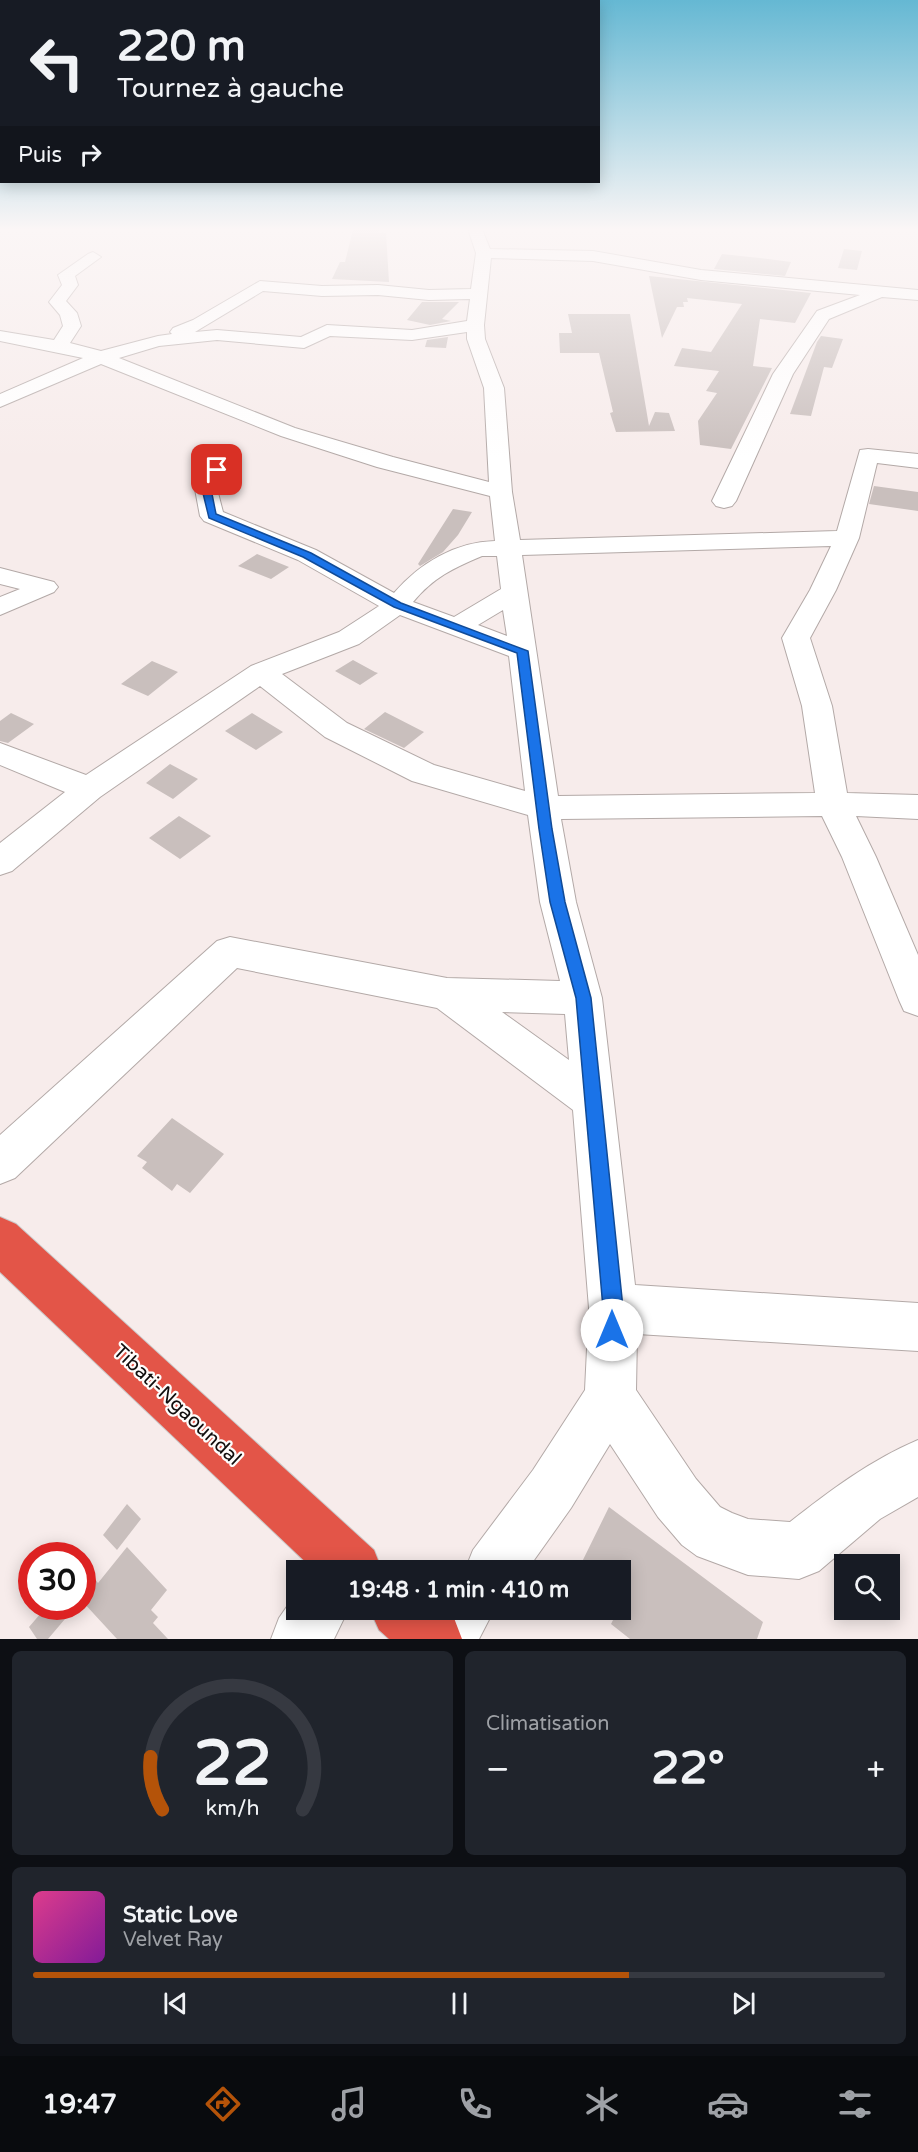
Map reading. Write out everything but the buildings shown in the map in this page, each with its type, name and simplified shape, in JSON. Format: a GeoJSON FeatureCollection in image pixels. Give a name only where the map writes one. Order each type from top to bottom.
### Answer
{"type":"FeatureCollection","features":[{"type":"Feature","properties":{"kind":"highway","name":"Tibati-Ngaoundal"},"geometry":{"type":"LineString","coordinates":[[0,1240],[322,1560]]}},
{"type":"Feature","properties":{"kind":"highway"},"geometry":{"type":"LineString","coordinates":[[411,1620],[433,1639]]}},
{"type":"Feature","properties":{"kind":"street"},"geometry":{"type":"LineString","coordinates":[[59,346],[72,326],[68,313],[60,305]]}},
{"type":"Feature","properties":{"kind":"street"},"geometry":{"type":"LineString","coordinates":[[0,401],[101,357],[158,341],[199,324],[229,305]]}},
{"type":"Feature","properties":{"kind":"street"},"geometry":{"type":"LineString","coordinates":[[463,305],[477,310]]}},
{"type":"Feature","properties":{"kind":"street"},"geometry":{"type":"LineString","coordinates":[[477,305],[476,339],[494,388],[501,492],[543,808],[558,902],[584,998],[613,1308],[610,1397],[552,1489],[501,1560]]}},
{"type":"Feature","properties":{"kind":"street"},"geometry":{"type":"LineString","coordinates":[[724,501],[783,374],[823,315],[851,305]]}},
{"type":"Feature","properties":{"kind":"street"},"geometry":{"type":"LineString","coordinates":[[158,341],[217,335],[304,344],[327,330],[412,335],[477,310]]}},
{"type":"Feature","properties":{"kind":"street"},"geometry":{"type":"LineString","coordinates":[[0,336],[59,346],[101,357],[288,432],[385,462],[501,492]]}},
{"type":"Feature","properties":{"kind":"street"},"geometry":{"type":"LineString","coordinates":[[918,461],[868,455],[847,538],[823,590],[796,638],[817,706],[833,804],[859,858],[918,1000]]}},
{"type":"Feature","properties":{"kind":"street"},"geometry":{"type":"LineString","coordinates":[[217,470],[206,489],[212,516],[307,555],[397,605],[522,651]]}},
{"type":"Feature","properties":{"kind":"street"},"geometry":{"type":"LineString","coordinates":[[0,862],[89,789],[261,672],[349,638],[397,605],[414,585],[441,564],[478,549],[847,538]]}},
{"type":"Feature","properties":{"kind":"street"},"geometry":{"type":"LineString","coordinates":[[0,576],[45,587],[0,607]]}},
{"type":"Feature","properties":{"kind":"street"},"geometry":{"type":"LineString","coordinates":[[456,627],[514,592]]}},
{"type":"Feature","properties":{"kind":"street"},"geometry":{"type":"LineString","coordinates":[[261,672],[336,730],[423,773],[543,808],[833,804],[918,807]]}},
{"type":"Feature","properties":{"kind":"street"},"geometry":{"type":"LineString","coordinates":[[0,753],[89,789]]}},
{"type":"Feature","properties":{"kind":"street"},"geometry":{"type":"LineString","coordinates":[[0,1163],[230,952],[447,994],[584,998]]}},
{"type":"Feature","properties":{"kind":"street"},"geometry":{"type":"LineString","coordinates":[[447,994],[592,1100]]}},
{"type":"Feature","properties":{"kind":"street"},"geometry":{"type":"LineString","coordinates":[[613,1308],[918,1327]]}},
{"type":"Feature","properties":{"kind":"street"},"geometry":{"type":"LineString","coordinates":[[610,1397],[677,1498],[701,1526],[717,1536],[748,1547],[799,1551],[861,1500],[918,1467]]}},
{"type":"Feature","properties":{"kind":"street"},"geometry":{"type":"LineString","coordinates":[[300,1639],[313,1620]]}},
{"type":"Feature","properties":{"kind":"street"},"geometry":{"type":"LineString","coordinates":[[444,1639],[458,1620]]}},
{"type":"Feature","properties":{"kind":"route"},"geometry":{"type":"LineString","coordinates":[[217,470],[206,489],[212,516],[307,555],[397,605],[522,651],[558,902],[584,998],[613,1308],[612,1330]]}}]}
